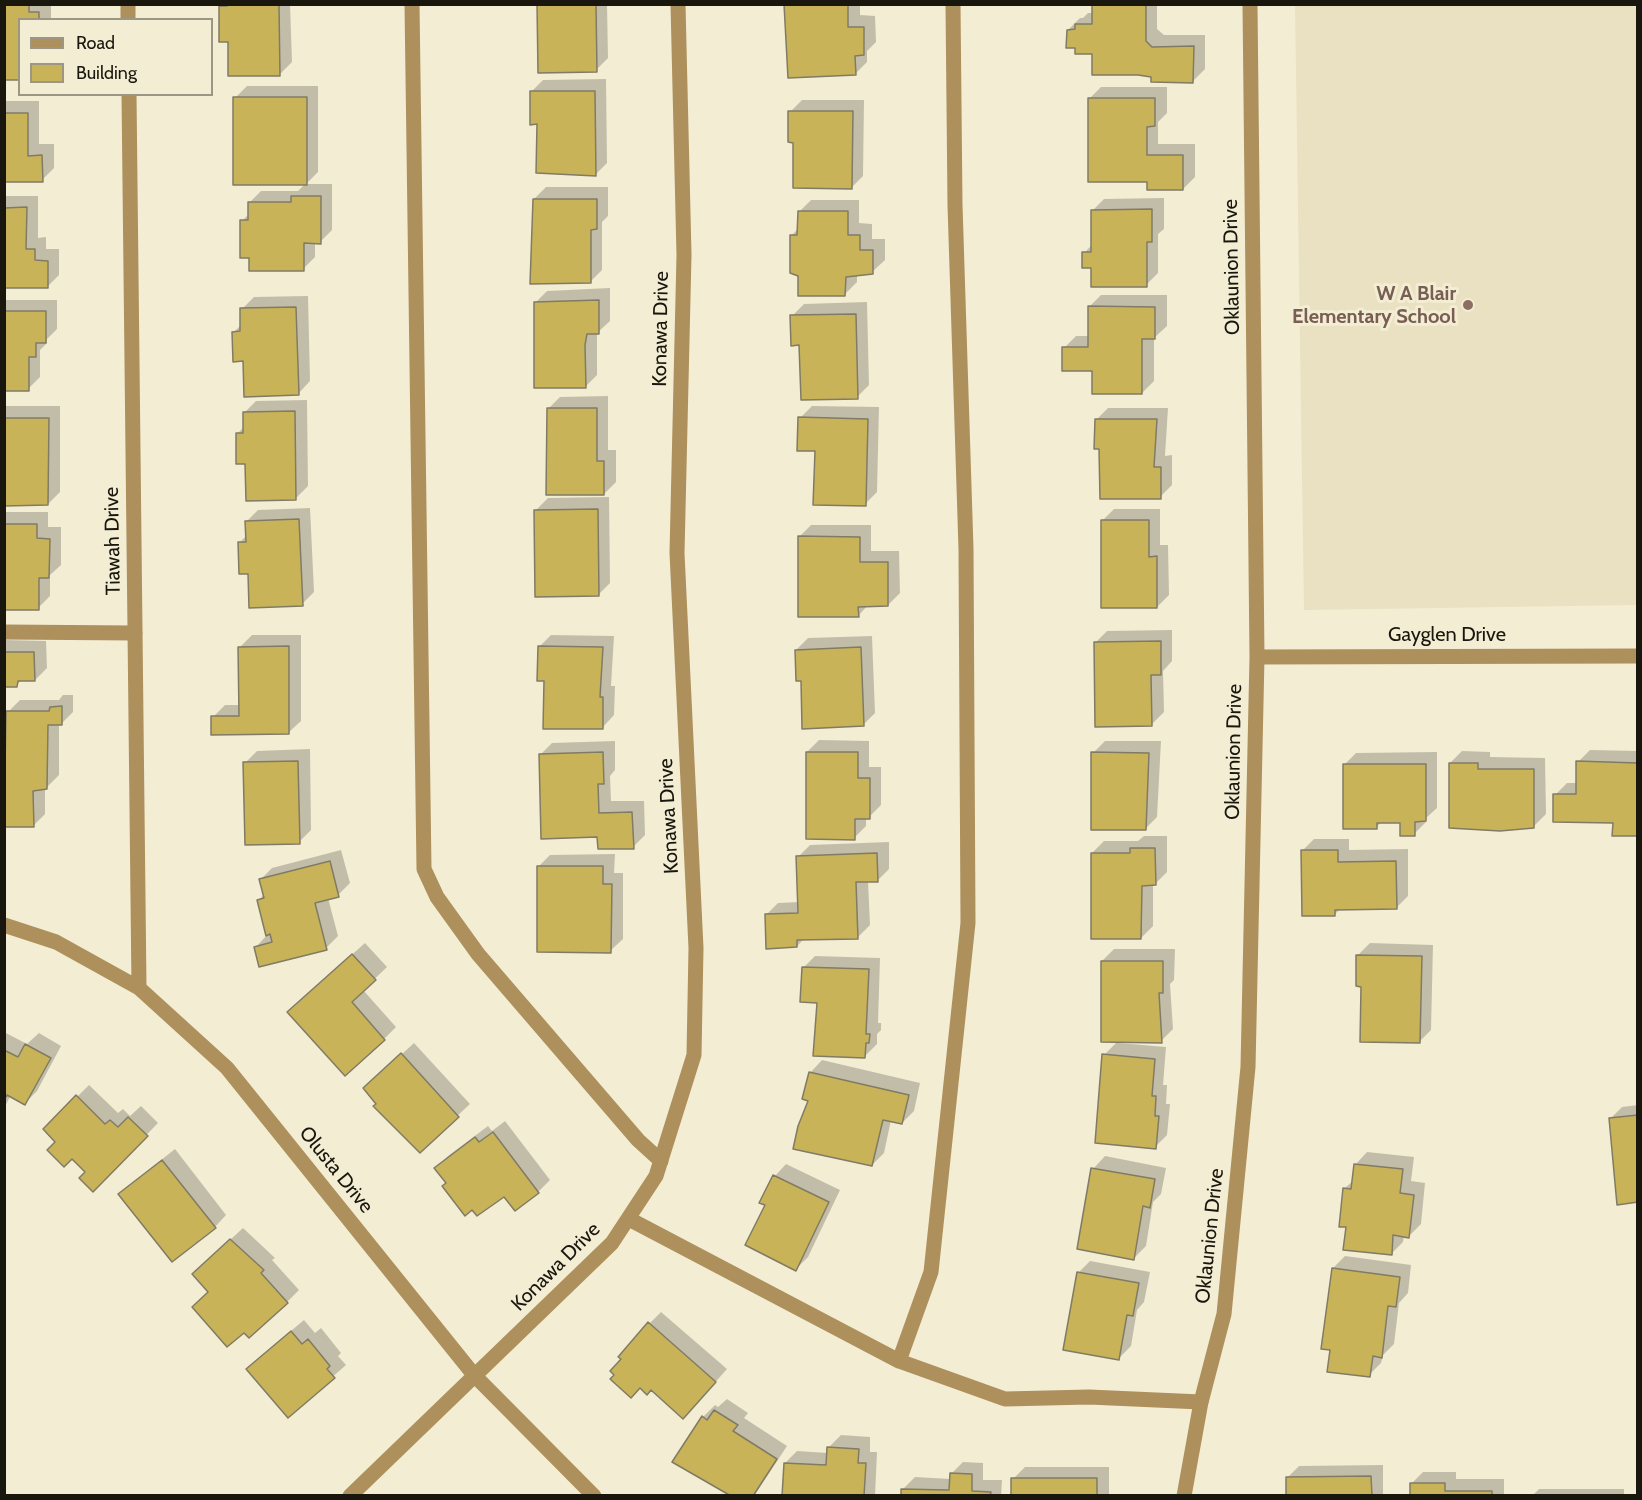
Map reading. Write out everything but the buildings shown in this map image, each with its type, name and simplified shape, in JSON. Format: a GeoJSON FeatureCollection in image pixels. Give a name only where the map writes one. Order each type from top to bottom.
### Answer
{"type":"FeatureCollection","features":[{"type":"Feature","properties":{"kind":"street"},"geometry":{"type":"LineString","coordinates":[[412,4],[424,869],[437,897],[478,954],[638,1140],[661,1161]]}},
{"type":"Feature","properties":{"kind":"street","name":"Konawa Drive"},"geometry":{"type":"LineString","coordinates":[[350,1496],[612,1243],[656,1176],[694,1055],[696,948],[676,553],[684,255],[678,4]]}},
{"type":"Feature","properties":{"kind":"street"},"geometry":{"type":"LineString","coordinates":[[899,1361],[931,1272],[968,923],[966,549],[955,205],[953,4]]}},
{"type":"Feature","properties":{"kind":"street","name":"Oklaunion Drive"},"geometry":{"type":"LineString","coordinates":[[1184,1496],[1201,1402],[1224,1314],[1248,1067],[1257,657],[1250,4]]}},
{"type":"Feature","properties":{"kind":"street","name":"Tiawah Drive"},"geometry":{"type":"LineString","coordinates":[[129,96],[139,988]]}},
{"type":"Feature","properties":{"kind":"street"},"geometry":{"type":"LineString","coordinates":[[4,632],[135,633]]}},
{"type":"Feature","properties":{"kind":"street","name":"Gayglen Drive"},"geometry":{"type":"LineString","coordinates":[[1257,657],[1638,656]]}},
{"type":"Feature","properties":{"kind":"street","name":"Olusta Drive"},"geometry":{"type":"LineString","coordinates":[[4,925],[56,942],[139,988],[227,1068],[474,1375],[594,1496]]}},
{"type":"Feature","properties":{"kind":"street"},"geometry":{"type":"LineString","coordinates":[[629,1219],[899,1361],[1005,1399],[1089,1397],[1201,1402]]}},
{"type":"Feature","properties":{"kind":"shaded area","name":"W A Blair Elementary School"},"geometry":{"type":"Polygon","coordinates":[[[1295,5],[1637,5],[1637,605],[1304,610],[1295,5]]]}},
{"type":"Feature","properties":{"kind":"place","name":"W A Blair Elementary School"},"geometry":{"type":"Point","coordinates":[1468,305]}}]}
